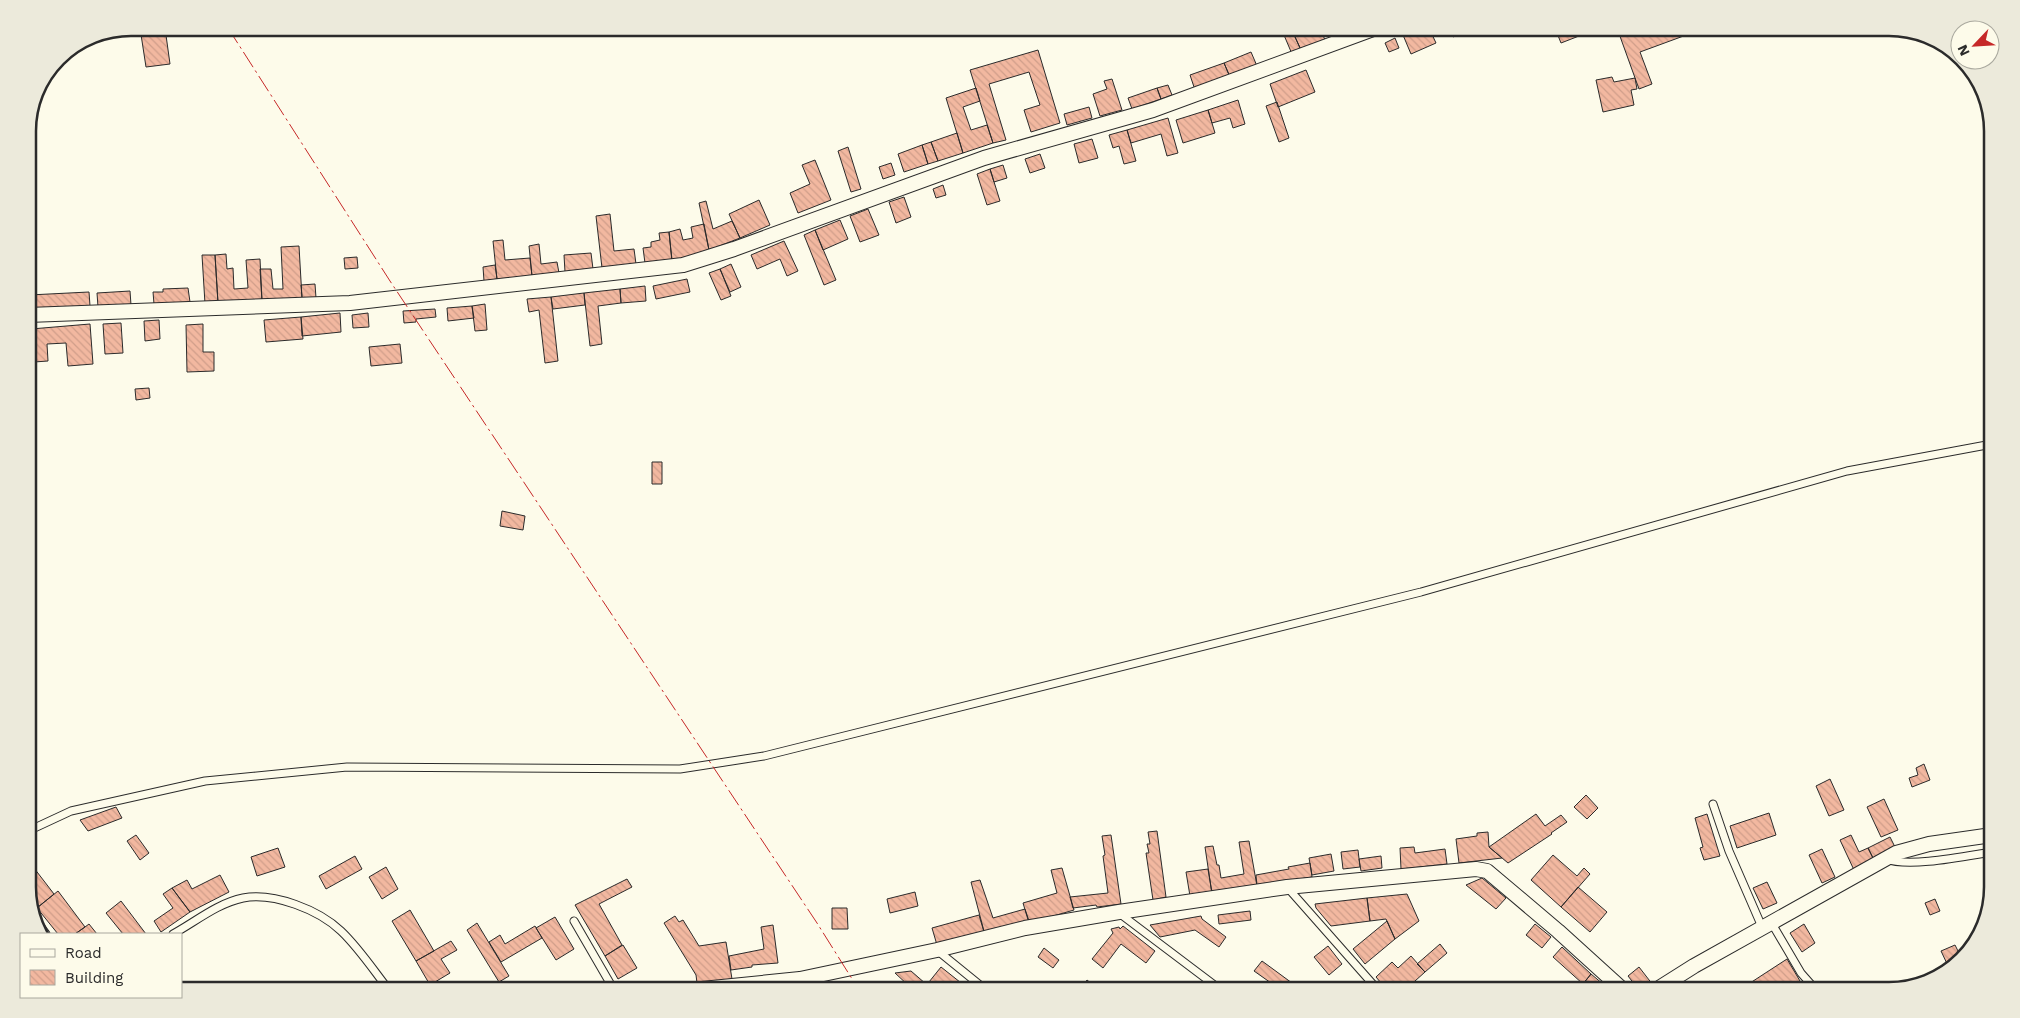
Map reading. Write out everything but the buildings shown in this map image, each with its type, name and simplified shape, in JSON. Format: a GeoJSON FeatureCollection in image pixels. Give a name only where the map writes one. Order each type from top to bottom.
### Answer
{"type":"FeatureCollection","features":[{"type":"Feature","properties":{"kind":"street"},"geometry":{"type":"LineString","coordinates":[[36,315],[350,303],[683,265],[734,249],[984,158],[1153,110],[1354,36]]}},
{"type":"Feature","properties":{"kind":"street"},"geometry":{"type":"LineString","coordinates":[[1669,982],[1767,924],[1896,853],[1930,844],[1984,836]]}},
{"type":"Feature","properties":{"kind":"street"},"geometry":{"type":"LineString","coordinates":[[764,982],[800,978],[937,950],[1025,928],[1119,912],[1287,887],[1440,872],[1483,870],[1558,930],[1614,982]]}},
{"type":"Feature","properties":{"kind":"street"},"geometry":{"type":"LineString","coordinates":[[800,978],[804,982]]}},
{"type":"Feature","properties":{"kind":"lane"},"geometry":{"type":"LineString","coordinates":[[36,827],[71,810],[205,781],[224,779],[347,767],[680,768],[764,756],[1422,592],[1847,470],[1984,445]]}},
{"type":"Feature","properties":{"kind":"lane"},"geometry":{"type":"LineString","coordinates":[[1713,804],[1729,852],[1767,924],[1809,982]]}},
{"type":"Feature","properties":{"kind":"lane"},"geometry":{"type":"LineString","coordinates":[[1886,859],[1893,862],[1917,862],[1984,853]]}},
{"type":"Feature","properties":{"kind":"lane"},"geometry":{"type":"LineString","coordinates":[[1287,887],[1371,982]]}},
{"type":"Feature","properties":{"kind":"lane"},"geometry":{"type":"LineString","coordinates":[[175,933],[225,904],[242,898],[259,896],[296,904],[327,920],[341,932],[382,982]]}},
{"type":"Feature","properties":{"kind":"lane"},"geometry":{"type":"LineString","coordinates":[[1119,912],[1211,982]]}},
{"type":"Feature","properties":{"kind":"lane"},"geometry":{"type":"LineString","coordinates":[[574,921],[609,982]]}},
{"type":"Feature","properties":{"kind":"lane"},"geometry":{"type":"LineString","coordinates":[[937,950],[976,982]]}},
{"type":"Feature","properties":{"kind":"power"},"geometry":{"type":"LineString","coordinates":[[233,36],[390,281],[817,923],[854,982]]}}]}
